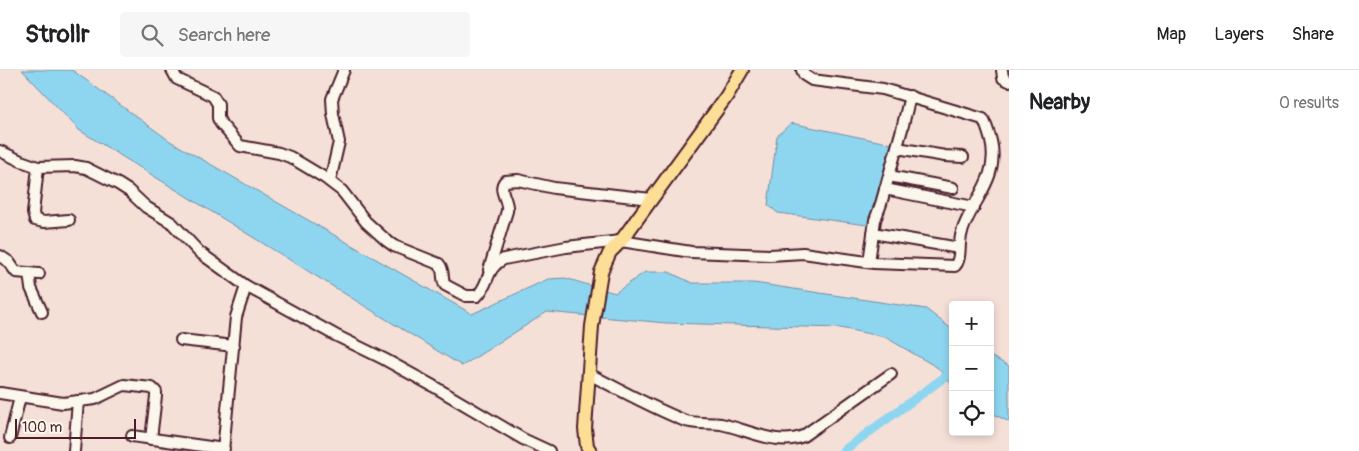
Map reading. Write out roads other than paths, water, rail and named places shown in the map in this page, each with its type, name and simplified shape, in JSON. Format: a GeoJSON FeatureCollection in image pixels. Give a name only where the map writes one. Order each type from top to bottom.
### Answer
{"type":"FeatureCollection","features":[{"type":"Feature","properties":{"kind":"main road"},"geometry":{"type":"LineString","coordinates":[[590,451],[587,446],[585,429],[592,326],[601,272],[610,252],[726,97],[742,70]]}},
{"type":"Feature","properties":{"kind":"street"},"geometry":{"type":"LineString","coordinates":[[172,70],[177,79],[213,96],[218,104],[218,118],[234,142],[240,146],[284,155],[330,181],[342,191],[366,222],[387,241],[394,246],[439,264],[443,271],[443,282],[449,288],[466,296],[476,296],[484,286],[507,211],[507,201],[502,190],[502,185],[505,181],[518,180],[554,188],[651,199]]}},
{"type":"Feature","properties":{"kind":"street"},"geometry":{"type":"LineString","coordinates":[[330,181],[339,142],[332,99],[344,70]]}},
{"type":"Feature","properties":{"kind":"street"},"geometry":{"type":"LineString","coordinates":[[489,270],[504,259],[566,247],[620,240],[691,252],[770,255],[803,253],[869,262],[952,267],[957,264],[961,234],[991,172],[993,162],[993,151],[985,122],[979,117],[882,89],[812,80],[804,75],[802,70]]}},
{"type":"Feature","properties":{"kind":"street"},"geometry":{"type":"LineString","coordinates":[[1002,70],[1002,78],[1009,82]]}},
{"type":"Feature","properties":{"kind":"street"},"geometry":{"type":"LineString","coordinates":[[869,262],[875,220],[889,176],[910,96]]}},
{"type":"Feature","properties":{"kind":"street"},"geometry":{"type":"LineString","coordinates":[[896,148],[962,157]]}},
{"type":"Feature","properties":{"kind":"street"},"geometry":{"type":"LineString","coordinates":[[0,151],[21,162],[38,167],[75,166],[86,168],[118,184],[146,207],[172,223],[199,252],[246,286],[335,335],[384,359],[523,439],[549,451]]}},
{"type":"Feature","properties":{"kind":"street"},"geometry":{"type":"LineString","coordinates":[[38,167],[33,213],[35,220],[44,222],[69,220]]}},
{"type":"Feature","properties":{"kind":"street"},"geometry":{"type":"LineString","coordinates":[[889,176],[953,188]]}},
{"type":"Feature","properties":{"kind":"street"},"geometry":{"type":"LineString","coordinates":[[885,190],[974,206]]}},
{"type":"Feature","properties":{"kind":"street"},"geometry":{"type":"LineString","coordinates":[[873,233],[959,248]]}},
{"type":"Feature","properties":{"kind":"street"},"geometry":{"type":"LineString","coordinates":[[0,256],[9,262],[16,272],[34,273],[31,288],[42,312]]}},
{"type":"Feature","properties":{"kind":"street"},"geometry":{"type":"LineString","coordinates":[[132,436],[224,450],[236,317],[246,286]]}},
{"type":"Feature","properties":{"kind":"street"},"geometry":{"type":"LineString","coordinates":[[181,340],[234,346]]}},
{"type":"Feature","properties":{"kind":"street"},"geometry":{"type":"LineString","coordinates":[[589,374],[666,412],[691,422],[722,424],[770,437],[791,439],[803,436],[890,374]]}},
{"type":"Feature","properties":{"kind":"street"},"geometry":{"type":"LineString","coordinates":[[0,393],[63,403],[95,399],[124,385],[131,384],[155,389],[156,396],[151,439]]}},
{"type":"Feature","properties":{"kind":"street"},"geometry":{"type":"LineString","coordinates":[[10,438],[20,397]]}},
{"type":"Feature","properties":{"kind":"street"},"geometry":{"type":"LineString","coordinates":[[74,451],[78,401]]}},
{"type":"Feature","properties":{"kind":"water"},"geometry":{"type":"Polygon","coordinates":[[[22,70],[72,70],[170,141],[472,314],[548,279],[565,278],[615,293],[645,272],[669,272],[692,283],[754,283],[926,309],[949,327],[949,381],[938,368],[885,337],[840,328],[666,323],[547,312],[462,366],[79,130],[22,70]]]}},
{"type":"Feature","properties":{"kind":"water"},"geometry":{"type":"Polygon","coordinates":[[[791,123],[897,145],[883,211],[867,225],[778,213],[768,205],[777,136],[791,123]]]}},
{"type":"Feature","properties":{"kind":"water"},"geometry":{"type":"Polygon","coordinates":[[[994,358],[1009,366],[1009,422],[994,414],[994,358]]]}},
{"type":"Feature","properties":{"kind":"waterway"},"geometry":{"type":"LineString","coordinates":[[843,451],[949,374]]}}]}
